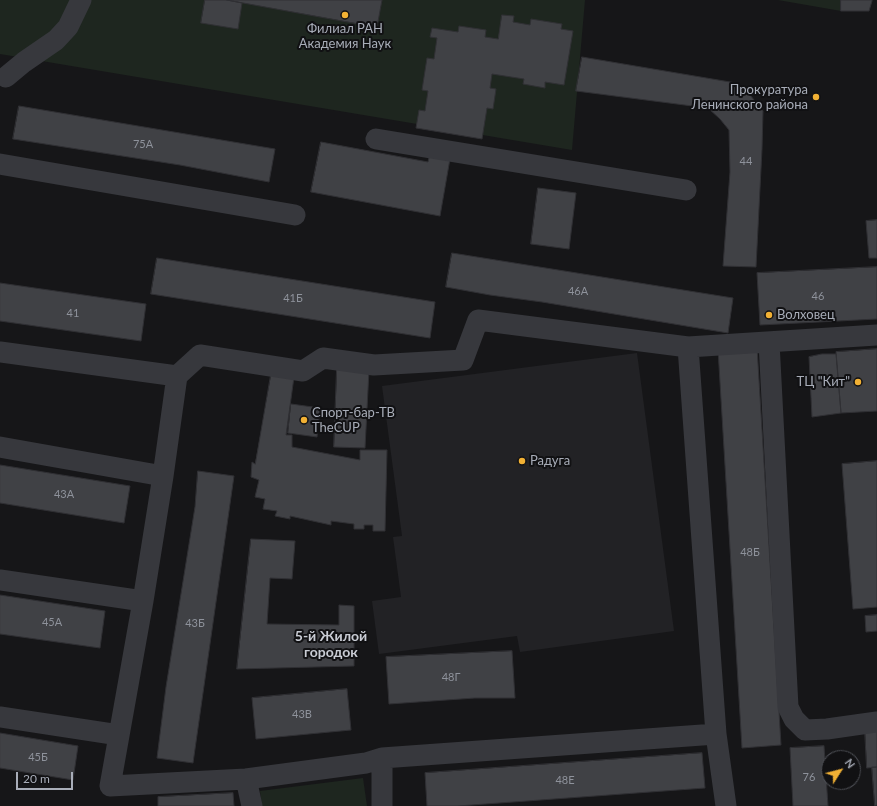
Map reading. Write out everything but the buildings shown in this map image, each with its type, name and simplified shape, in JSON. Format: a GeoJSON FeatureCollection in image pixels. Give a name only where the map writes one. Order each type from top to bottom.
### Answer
{"type":"FeatureCollection","features":[{"type":"Feature","properties":{"kind":"lane"},"geometry":{"type":"LineString","coordinates":[[6,77],[24,62],[56,40],[68,27],[81,0]]}},
{"type":"Feature","properties":{"kind":"lane"},"geometry":{"type":"LineString","coordinates":[[376,139],[686,190]]}},
{"type":"Feature","properties":{"kind":"lane"},"geometry":{"type":"LineString","coordinates":[[0,164],[295,215]]}},
{"type":"Feature","properties":{"kind":"lane"},"geometry":{"type":"LineString","coordinates":[[716,734],[382,758],[366,763],[246,779],[110,786],[143,601],[163,476],[176,376],[200,355],[303,371],[323,358],[374,365],[462,360],[478,320],[688,347],[877,335]]}},
{"type":"Feature","properties":{"kind":"lane"},"geometry":{"type":"LineString","coordinates":[[769,342],[788,707],[794,719],[805,730],[828,729],[877,722]]}},
{"type":"Feature","properties":{"kind":"lane"},"geometry":{"type":"LineString","coordinates":[[688,347],[716,734],[726,806]]}},
{"type":"Feature","properties":{"kind":"lane"},"geometry":{"type":"LineString","coordinates":[[0,352],[176,376]]}},
{"type":"Feature","properties":{"kind":"lane"},"geometry":{"type":"LineString","coordinates":[[0,447],[163,476]]}},
{"type":"Feature","properties":{"kind":"lane"},"geometry":{"type":"LineString","coordinates":[[0,580],[143,601]]}},
{"type":"Feature","properties":{"kind":"lane"},"geometry":{"type":"LineString","coordinates":[[0,717],[119,735]]}},
{"type":"Feature","properties":{"kind":"lane"},"geometry":{"type":"LineString","coordinates":[[382,758],[382,806]]}},
{"type":"Feature","properties":{"kind":"lane"},"geometry":{"type":"LineString","coordinates":[[246,779],[252,806]]}},
{"type":"Feature","properties":{"kind":"shaded area"},"geometry":{"type":"Polygon","coordinates":[[[0,0],[585,0],[572,150],[0,54],[0,0]]]}},
{"type":"Feature","properties":{"kind":"shaded area"},"geometry":{"type":"Polygon","coordinates":[[[778,0],[841,0],[841,11],[778,0]]]}},
{"type":"Feature","properties":{"kind":"shaded area","name":"Радуга"},"geometry":{"type":"Polygon","coordinates":[[[637,353],[674,631],[520,652],[517,636],[379,654],[372,601],[401,597],[393,537],[402,536],[382,386],[637,353]]]}},
{"type":"Feature","properties":{"kind":"shaded area"},"geometry":{"type":"Polygon","coordinates":[[[363,778],[367,806],[262,806],[260,791],[363,778]]]}},
{"type":"Feature","properties":{"kind":"place","name":"Филиал РАН Академия Наук"},"geometry":{"type":"Point","coordinates":[345,15]}},
{"type":"Feature","properties":{"kind":"place","name":"Прокуратура Ленинского района"},"geometry":{"type":"Point","coordinates":[816,97]}},
{"type":"Feature","properties":{"kind":"place","name":"Волховец"},"geometry":{"type":"Point","coordinates":[769,315]}},
{"type":"Feature","properties":{"kind":"place","name":"ТЦ \"Кит\""},"geometry":{"type":"Point","coordinates":[858,382]}},
{"type":"Feature","properties":{"kind":"place","name":"Спорт-бар-ТВ TheCUP"},"geometry":{"type":"Point","coordinates":[304,420]}},
{"type":"Feature","properties":{"kind":"place","name":"Радуга"},"geometry":{"type":"Point","coordinates":[522,461]}},
{"type":"Feature","properties":{"kind":"district","name":"5-й Жилой городок"},"geometry":{"type":"Point","coordinates":[331,644]}}]}
